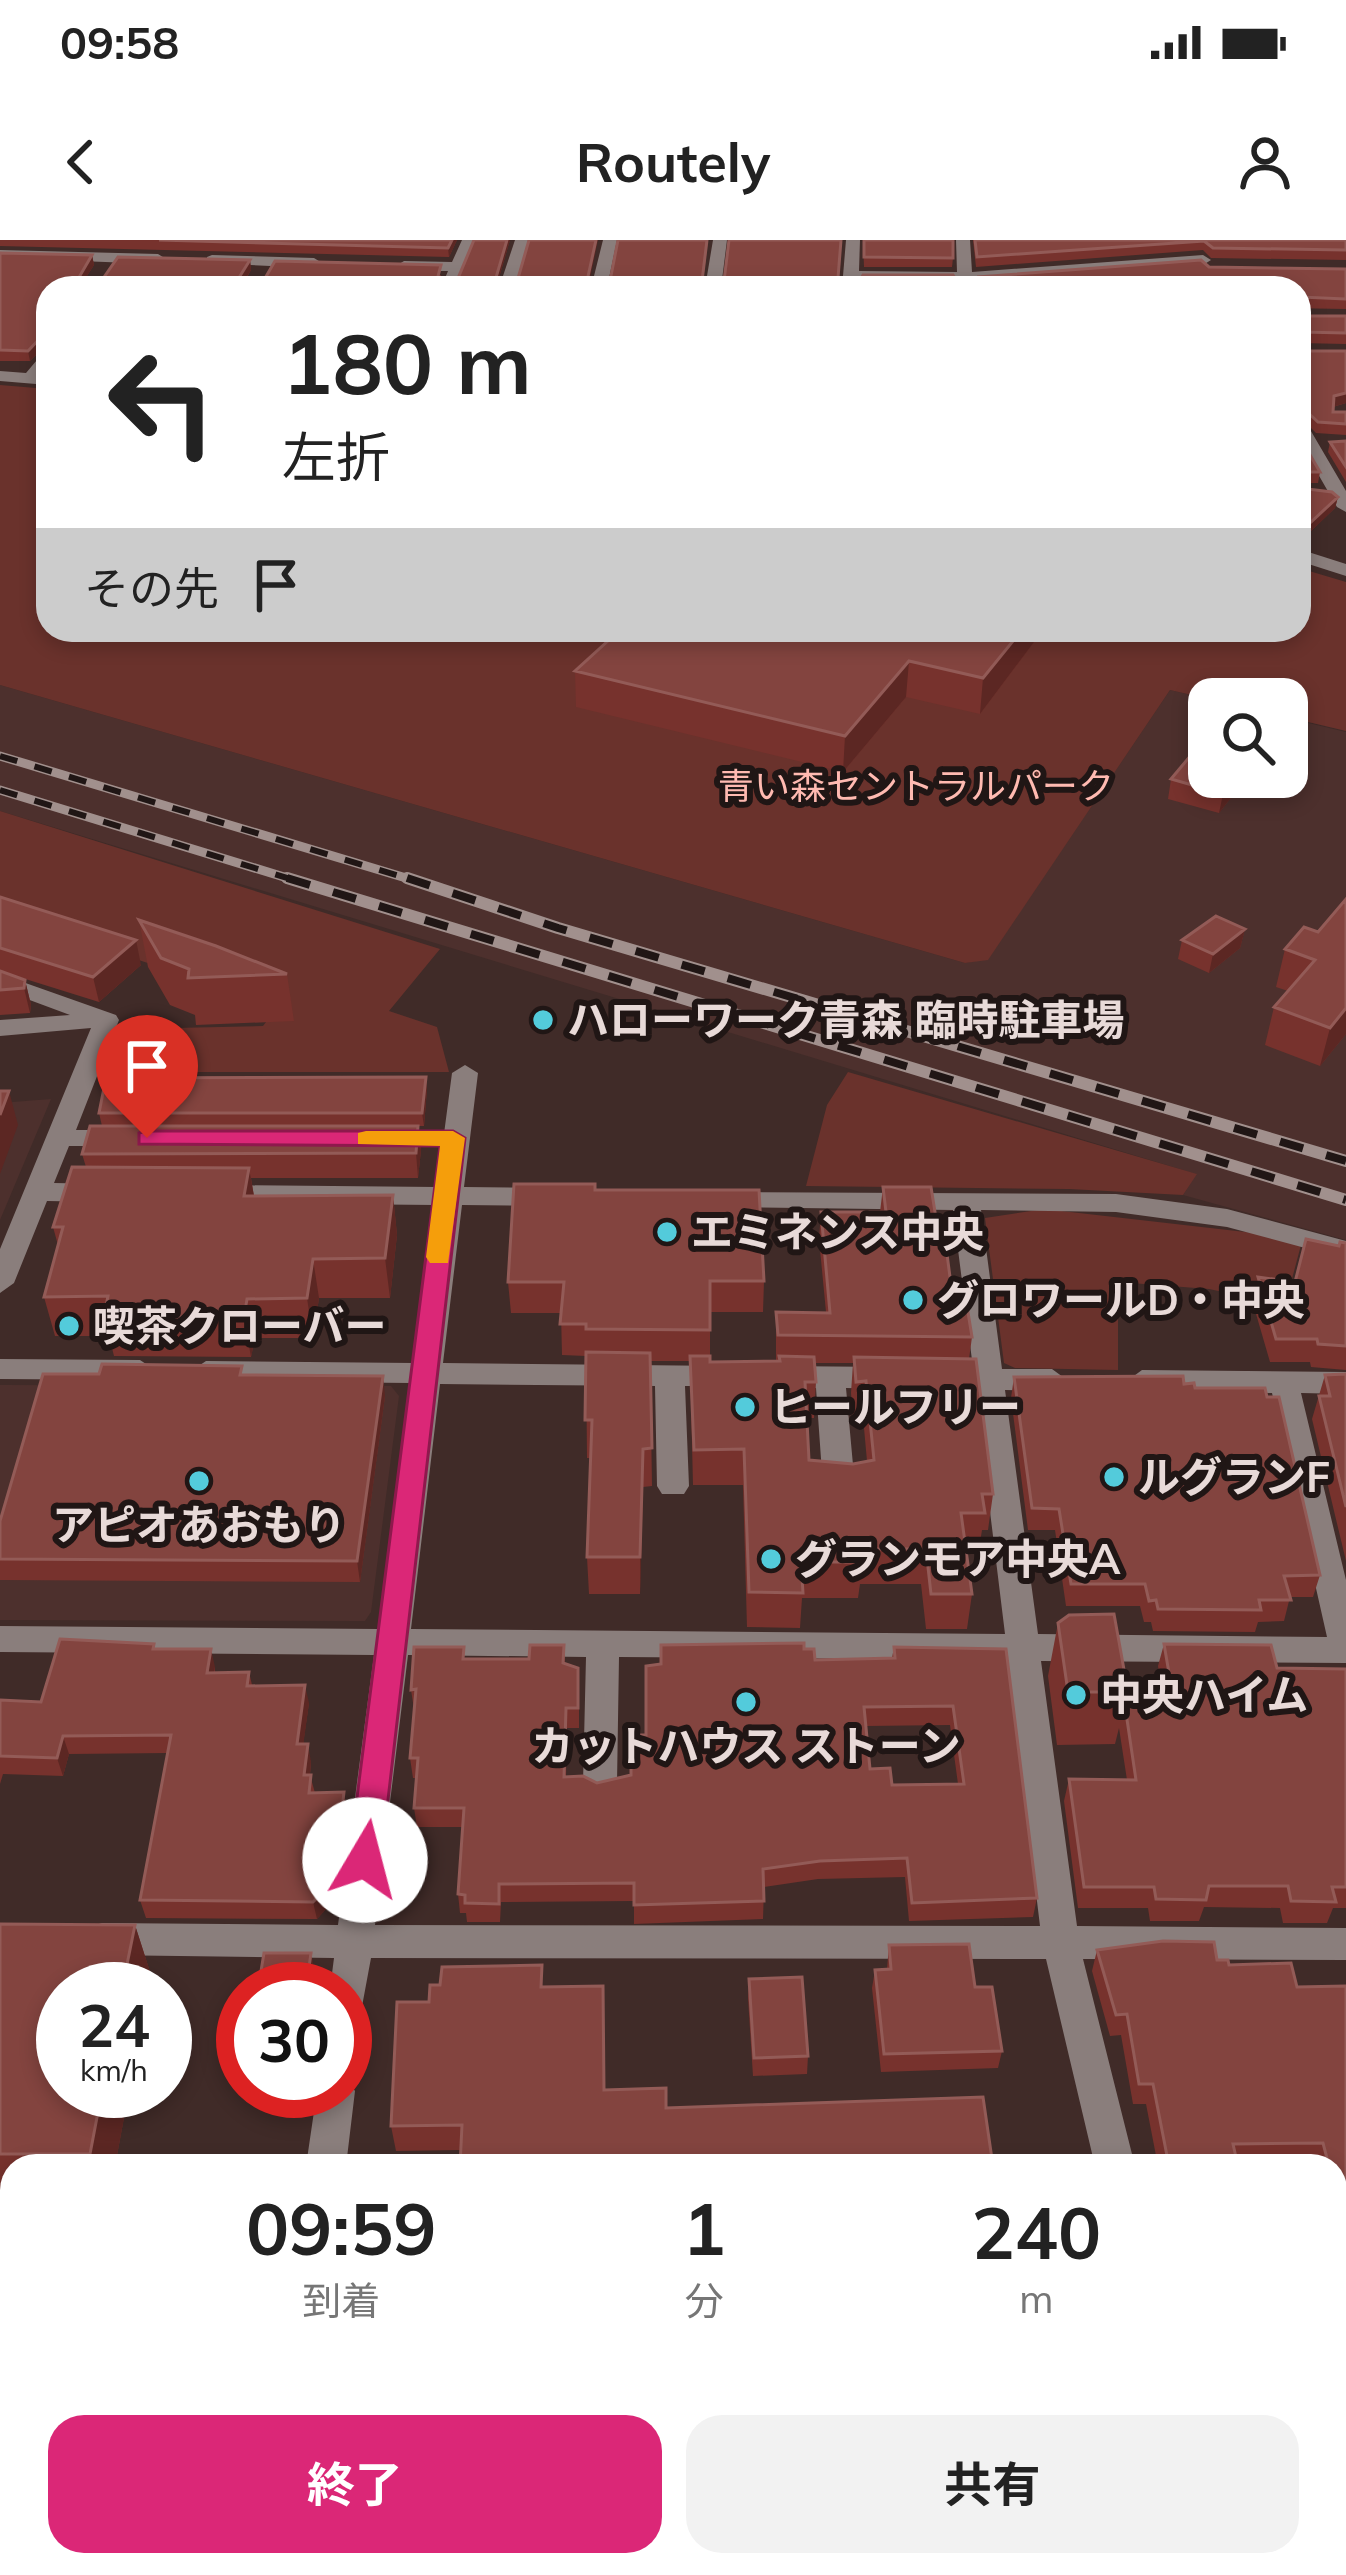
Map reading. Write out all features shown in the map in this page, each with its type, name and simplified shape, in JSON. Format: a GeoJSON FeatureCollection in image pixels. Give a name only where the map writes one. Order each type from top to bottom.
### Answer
{"type":"FeatureCollection","features":[{"type":"Feature","properties":{"kind":"street"},"geometry":{"type":"LineString","coordinates":[[454,276],[469,240]]}},
{"type":"Feature","properties":{"kind":"street"},"geometry":{"type":"LineString","coordinates":[[511,276],[522,240]]}},
{"type":"Feature","properties":{"kind":"street"},"geometry":{"type":"LineString","coordinates":[[601,276],[610,240]]}},
{"type":"Feature","properties":{"kind":"street"},"geometry":{"type":"LineString","coordinates":[[715,276],[720,240]]}},
{"type":"Feature","properties":{"kind":"street"},"geometry":{"type":"LineString","coordinates":[[851,276],[853,240]]}},
{"type":"Feature","properties":{"kind":"street"},"geometry":{"type":"LineString","coordinates":[[963,240],[965,276]]}},
{"type":"Feature","properties":{"kind":"street"},"geometry":{"type":"LineString","coordinates":[[1195,240],[1207,267],[1230,268]]}},
{"type":"Feature","properties":{"kind":"street"},"geometry":{"type":"LineString","coordinates":[[7,253],[179,259]]}},
{"type":"Feature","properties":{"kind":"street"},"geometry":{"type":"LineString","coordinates":[[102,272],[112,257]]}},
{"type":"Feature","properties":{"kind":"street"},"geometry":{"type":"LineString","coordinates":[[202,260],[265,268],[327,264]]}},
{"type":"Feature","properties":{"kind":"street"},"geometry":{"type":"LineString","coordinates":[[1037,276],[1203,260]]}},
{"type":"Feature","properties":{"kind":"street"},"geometry":{"type":"LineString","coordinates":[[388,265],[458,267]]}},
{"type":"Feature","properties":{"kind":"street"},"geometry":{"type":"LineString","coordinates":[[0,376],[36,379]]}},
{"type":"Feature","properties":{"kind":"street"},"geometry":{"type":"LineString","coordinates":[[1312,437],[1342,500]]}},
{"type":"Feature","properties":{"kind":"street"},"geometry":{"type":"LineString","coordinates":[[1313,495],[1342,500]]}},
{"type":"Feature","properties":{"kind":"street"},"geometry":{"type":"LineString","coordinates":[[1311,559],[1346,570]]}},
{"type":"Feature","properties":{"kind":"street"},"geometry":{"type":"LineString","coordinates":[[0,981],[106,1020]]}},
{"type":"Feature","properties":{"kind":"street"},"geometry":{"type":"LineString","coordinates":[[0,1028],[106,1020]]}},
{"type":"Feature","properties":{"kind":"street"},"geometry":{"type":"LineString","coordinates":[[0,1283],[106,1020]]}},
{"type":"Feature","properties":{"kind":"street"},"geometry":{"type":"LineString","coordinates":[[352,1962],[395,1640],[446,1196],[442,1138],[465,1073]]}},
{"type":"Feature","properties":{"kind":"street"},"geometry":{"type":"LineString","coordinates":[[60,1138],[152,1138]]}},
{"type":"Feature","properties":{"kind":"street"},"geometry":{"type":"LineString","coordinates":[[39,1192],[143,1193]]}},
{"type":"Feature","properties":{"kind":"street"},"geometry":{"type":"LineString","coordinates":[[188,1194],[574,1197]]}},
{"type":"Feature","properties":{"kind":"street"},"geometry":{"type":"LineString","coordinates":[[690,1198],[1116,1203],[1274,1228],[1346,1250]]}},
{"type":"Feature","properties":{"kind":"street"},"geometry":{"type":"LineString","coordinates":[[966,1201],[1060,1940],[1111,2154]]}},
{"type":"Feature","properties":{"kind":"street"},"geometry":{"type":"LineString","coordinates":[[0,1369],[1346,1383]]}},
{"type":"Feature","properties":{"kind":"street"},"geometry":{"type":"LineString","coordinates":[[670,1375],[673,1486]]}},
{"type":"Feature","properties":{"kind":"street"},"geometry":{"type":"LineString","coordinates":[[830,1377],[839,1487]]}},
{"type":"Feature","properties":{"kind":"street"},"geometry":{"type":"LineString","coordinates":[[0,1639],[1346,1650],[1284,1382]]}},
{"type":"Feature","properties":{"kind":"street"},"geometry":{"type":"LineString","coordinates":[[600,1783],[603,1643]]}},
{"type":"Feature","properties":{"kind":"street"},"geometry":{"type":"LineString","coordinates":[[67,1938],[700,1946],[1060,1940],[1346,1944]]}},
{"type":"Feature","properties":{"kind":"street"},"geometry":{"type":"LineString","coordinates":[[328,2154],[332,2118]]}},
{"type":"Feature","properties":{"kind":"shaded area"},"geometry":{"type":"Polygon","coordinates":[[[0,685],[965,963],[988,959],[1170,690],[1188,694],[1188,798],[1308,798],[1308,723],[1346,732],[1346,1240],[1183,1195],[1196,1174],[0,811],[0,685]]]}},
{"type":"Feature","properties":{"kind":"shaded area"},"geometry":{"type":"Polygon","coordinates":[[[51,1099],[0,1220],[0,1103],[51,1099]]]}},
{"type":"Feature","properties":{"kind":"shaded area","name":"アピオあおもり"},"geometry":{"type":"Polygon","coordinates":[[[0,1385],[391,1386],[399,1396],[371,1612],[365,1621],[0,1620],[0,1385]]]}},
{"type":"Feature","properties":{"kind":"green space","name":"青い森セントラルパーク"},"geometry":{"type":"Polygon","coordinates":[[[0,385],[36,388],[36,642],[1311,642],[1311,572],[1346,582],[1346,731],[1308,722],[1308,678],[1188,678],[1188,694],[1170,690],[988,960],[965,963],[0,685],[0,385]]]}},
{"type":"Feature","properties":{"kind":"green space"},"geometry":{"type":"Polygon","coordinates":[[[0,811],[440,949],[389,1011],[437,1027],[449,1072],[110,1072],[128,1029],[263,1026],[273,1013],[208,983],[0,914],[0,811]]]}},
{"type":"Feature","properties":{"kind":"green space"},"geometry":{"type":"Polygon","coordinates":[[[848,1072],[1197,1174],[1183,1195],[806,1186],[827,1105],[848,1072]]]}},
{"type":"Feature","properties":{"kind":"green space"},"geometry":{"type":"Polygon","coordinates":[[[1044,1209],[1254,1233],[1301,1245],[1285,1305],[1209,1289],[1118,1282],[1118,1370],[1015,1368],[1004,1363],[985,1218],[1044,1209]]]}},
{"type":"Feature","properties":{"kind":"building"},"geometry":{"type":"Polygon","coordinates":[[[159,240],[452,240],[448,248],[159,240]]]}},
{"type":"Feature","properties":{"kind":"building"},"geometry":{"type":"Polygon","coordinates":[[[474,240],[507,240],[496,276],[459,276],[474,240]]]}},
{"type":"Feature","properties":{"kind":"building"},"geometry":{"type":"Polygon","coordinates":[[[529,240],[596,240],[588,276],[519,276],[529,240]]]}},
{"type":"Feature","properties":{"kind":"building"},"geometry":{"type":"Polygon","coordinates":[[[618,240],[707,240],[703,276],[611,276],[618,240]]]}},
{"type":"Feature","properties":{"kind":"building"},"geometry":{"type":"Polygon","coordinates":[[[729,240],[841,240],[838,276],[725,276],[729,240]]]}},
{"type":"Feature","properties":{"kind":"building"},"geometry":{"type":"Polygon","coordinates":[[[864,240],[953,240],[953,258],[864,257],[864,240]]]}},
{"type":"Feature","properties":{"kind":"building"},"geometry":{"type":"Polygon","coordinates":[[[975,240],[1346,240],[1346,250],[1213,248],[1204,241],[977,257],[975,240]]]}},
{"type":"Feature","properties":{"kind":"building"},"geometry":{"type":"Polygon","coordinates":[[[0,253],[92,255],[80,276],[36,276],[36,343],[28,351],[0,350],[0,253]]]}},
{"type":"Feature","properties":{"kind":"building"},"geometry":{"type":"Polygon","coordinates":[[[118,257],[250,260],[240,276],[105,276],[118,257]]]}},
{"type":"Feature","properties":{"kind":"building"},"geometry":{"type":"Polygon","coordinates":[[[1201,260],[1209,267],[1346,269],[1346,299],[1311,297],[1311,276],[991,276],[1201,260]]]}},
{"type":"Feature","properties":{"kind":"building"},"geometry":{"type":"Polygon","coordinates":[[[275,261],[441,265],[438,276],[266,276],[275,261]]]}},
{"type":"Feature","properties":{"kind":"building"},"geometry":{"type":"Polygon","coordinates":[[[863,275],[954,276],[862,276],[863,275]]]}},
{"type":"Feature","properties":{"kind":"building"},"geometry":{"type":"Polygon","coordinates":[[[1311,316],[1346,316],[1346,333],[1311,332],[1311,316]]]}},
{"type":"Feature","properties":{"kind":"building"},"geometry":{"type":"Polygon","coordinates":[[[1311,351],[1346,351],[1346,393],[1334,396],[1333,412],[1346,412],[1346,424],[1318,422],[1311,415],[1311,351]]]}},
{"type":"Feature","properties":{"kind":"building"},"geometry":{"type":"Polygon","coordinates":[[[1346,441],[1346,467],[1330,442],[1346,441]]]}},
{"type":"Feature","properties":{"kind":"building"},"geometry":{"type":"Polygon","coordinates":[[[1311,489],[1338,497],[1311,522],[1311,489]]]}},
{"type":"Feature","properties":{"kind":"building"},"geometry":{"type":"Polygon","coordinates":[[[607,642],[1012,642],[983,678],[909,661],[845,736],[575,671],[607,642]]]}},
{"type":"Feature","properties":{"kind":"building"},"geometry":{"type":"Polygon","coordinates":[[[1188,759],[1188,784],[1171,779],[1188,759]]]}},
{"type":"Feature","properties":{"kind":"building"},"geometry":{"type":"Polygon","coordinates":[[[0,897],[136,940],[93,977],[0,948],[0,897]]]}},
{"type":"Feature","properties":{"kind":"building"},"geometry":{"type":"Polygon","coordinates":[[[1346,899],[1346,1008],[1330,1028],[1274,1007],[1315,960],[1285,949],[1304,927],[1318,932],[1346,899]]]}},
{"type":"Feature","properties":{"kind":"building"},"geometry":{"type":"Polygon","coordinates":[[[1216,916],[1245,929],[1213,954],[1182,940],[1216,916]]]}},
{"type":"Feature","properties":{"kind":"building"},"geometry":{"type":"Polygon","coordinates":[[[139,920],[287,974],[188,978],[189,969],[161,958],[139,920]]]}},
{"type":"Feature","properties":{"kind":"building"},"geometry":{"type":"Polygon","coordinates":[[[0,971],[25,980],[24,988],[0,990],[0,971]]]}},
{"type":"Feature","properties":{"kind":"building"},"geometry":{"type":"Polygon","coordinates":[[[426,1077],[422,1113],[99,1113],[106,1078],[426,1077]]]}},
{"type":"Feature","properties":{"kind":"building"},"geometry":{"type":"Polygon","coordinates":[[[0,1091],[9,1091],[0,1115],[0,1091]]]}},
{"type":"Feature","properties":{"kind":"building"},"geometry":{"type":"Polygon","coordinates":[[[90,1126],[418,1126],[416,1153],[82,1154],[90,1126]]]}},
{"type":"Feature","properties":{"kind":"building"},"geometry":{"type":"Polygon","coordinates":[[[72,1167],[249,1168],[244,1196],[393,1195],[385,1258],[313,1259],[307,1298],[247,1299],[244,1318],[104,1316],[108,1296],[44,1297],[63,1227],[53,1227],[72,1167]]]}},
{"type":"Feature","properties":{"kind":"building"},"geometry":{"type":"Polygon","coordinates":[[[514,1184],[595,1184],[595,1190],[759,1190],[764,1281],[710,1281],[710,1330],[586,1329],[586,1324],[560,1324],[564,1282],[508,1282],[514,1184]]]}},
{"type":"Feature","properties":{"kind":"building"},"geometry":{"type":"Polygon","coordinates":[[[883,1187],[931,1187],[938,1231],[944,1231],[953,1300],[966,1300],[972,1337],[778,1335],[776,1312],[830,1313],[821,1212],[886,1212],[883,1187]]]}},
{"type":"Feature","properties":{"kind":"building"},"geometry":{"type":"Polygon","coordinates":[[[1306,1239],[1339,1246],[1346,1243],[1346,1346],[1318,1344],[1317,1339],[1276,1339],[1258,1277],[1295,1282],[1306,1239]]]}},
{"type":"Feature","properties":{"kind":"building"},"geometry":{"type":"Polygon","coordinates":[[[586,1352],[650,1353],[652,1448],[643,1449],[640,1557],[587,1557],[592,1420],[585,1420],[586,1352]]]}},
{"type":"Feature","properties":{"kind":"building"},"geometry":{"type":"Polygon","coordinates":[[[690,1356],[710,1356],[710,1362],[814,1357],[816,1382],[805,1382],[809,1460],[853,1464],[874,1460],[866,1381],[856,1382],[854,1357],[976,1359],[993,1494],[982,1494],[985,1513],[961,1513],[972,1594],[931,1594],[926,1549],[861,1549],[862,1562],[801,1562],[803,1593],[749,1592],[744,1449],[694,1450],[690,1356]]]}},
{"type":"Feature","properties":{"kind":"building","name":"アピオあおもり"},"geometry":{"type":"Polygon","coordinates":[[[102,1364],[242,1366],[240,1375],[383,1376],[357,1561],[0,1559],[0,1521],[43,1374],[99,1374],[102,1364]]]}},
{"type":"Feature","properties":{"kind":"building"},"geometry":{"type":"Polygon","coordinates":[[[1346,1374],[1346,1507],[1319,1396],[1330,1396],[1325,1375],[1346,1374]]]}},
{"type":"Feature","properties":{"kind":"building"},"geometry":{"type":"Polygon","coordinates":[[[1183,1376],[1184,1384],[1194,1383],[1195,1388],[1265,1388],[1267,1397],[1279,1397],[1320,1575],[1284,1576],[1291,1600],[1259,1600],[1261,1610],[1158,1609],[1156,1600],[1149,1601],[1145,1584],[1071,1584],[1059,1509],[1032,1508],[1014,1377],[1183,1376]]]}},
{"type":"Feature","properties":{"kind":"building"},"geometry":{"type":"Polygon","coordinates":[[[1114,1614],[1128,1692],[1068,1692],[1058,1623],[1069,1615],[1114,1614]]]}},
{"type":"Feature","properties":{"kind":"building"},"geometry":{"type":"Polygon","coordinates":[[[60,1639],[154,1644],[153,1649],[211,1649],[207,1673],[249,1672],[247,1686],[305,1685],[297,1744],[308,1744],[304,1775],[311,1775],[309,1793],[344,1792],[339,1836],[331,1836],[323,1892],[313,1902],[140,1900],[171,1735],[63,1736],[57,1758],[0,1756],[0,1700],[41,1702],[60,1639]]]}},
{"type":"Feature","properties":{"kind":"building"},"geometry":{"type":"Polygon","coordinates":[[[804,1643],[804,1649],[814,1649],[815,1660],[895,1658],[894,1647],[1006,1649],[1037,1898],[912,1903],[907,1858],[820,1861],[763,1869],[764,1901],[634,1905],[634,1883],[499,1884],[499,1904],[465,1903],[465,1895],[458,1894],[464,1808],[414,1808],[418,1758],[410,1758],[414,1647],[464,1647],[463,1659],[529,1659],[530,1645],[564,1645],[563,1663],[578,1668],[578,1708],[566,1708],[564,1777],[583,1776],[597,1783],[631,1775],[631,1735],[646,1735],[646,1666],[661,1664],[661,1645],[804,1643]],[[953,1706],[864,1707],[870,1769],[890,1768],[892,1785],[964,1784],[953,1706]]]}},
{"type":"Feature","properties":{"kind":"building"},"geometry":{"type":"Polygon","coordinates":[[[1164,1644],[1271,1645],[1277,1668],[1346,1669],[1346,1887],[1332,1887],[1336,1902],[1291,1901],[1288,1886],[1209,1886],[1206,1900],[1156,1899],[1154,1887],[1084,1887],[1069,1779],[1136,1780],[1125,1706],[1126,1702],[1174,1702],[1164,1644]]]}},
{"type":"Feature","properties":{"kind":"building"},"geometry":{"type":"Polygon","coordinates":[[[0,1924],[135,1925],[127,1962],[36,1962],[36,2118],[97,2118],[90,2154],[0,2154],[0,1924]]]}},
{"type":"Feature","properties":{"kind":"building"},"geometry":{"type":"Polygon","coordinates":[[[1163,1941],[1214,1942],[1217,1960],[1228,1960],[1229,1965],[1291,1963],[1297,1987],[1346,1986],[1346,2154],[1326,2154],[1323,2143],[1233,2144],[1235,2154],[1167,2154],[1153,2084],[1139,2084],[1127,2014],[1116,2015],[1097,1950],[1163,1941]]]}},
{"type":"Feature","properties":{"kind":"building"},"geometry":{"type":"Polygon","coordinates":[[[969,1944],[975,1987],[992,1987],[1002,2051],[884,2054],[875,1970],[891,1969],[889,1945],[969,1944]]]}},
{"type":"Feature","properties":{"kind":"building"},"geometry":{"type":"Polygon","coordinates":[[[264,1953],[311,1953],[310,1962],[262,1962],[264,1953]]]}},
{"type":"Feature","properties":{"kind":"building"},"geometry":{"type":"Polygon","coordinates":[[[542,1965],[541,1987],[603,1986],[604,2090],[666,2088],[666,2108],[983,2097],[991,2154],[461,2154],[462,2125],[391,2126],[397,2002],[429,2002],[430,1985],[440,1985],[442,1967],[542,1965]]]}},
{"type":"Feature","properties":{"kind":"building"},"geometry":{"type":"Polygon","coordinates":[[[802,1977],[808,2056],[754,2058],[749,1979],[802,1977]]]}},
{"type":"Feature","properties":{"kind":"railway"},"geometry":{"type":"LineString","coordinates":[[0,756],[416,881]]}},
{"type":"Feature","properties":{"kind":"railway"},"geometry":{"type":"LineString","coordinates":[[0,790],[297,881]]}},
{"type":"Feature","properties":{"kind":"railway"},"geometry":{"type":"LineString","coordinates":[[287,878],[1346,1200]]}},
{"type":"Feature","properties":{"kind":"railway"},"geometry":{"type":"LineString","coordinates":[[407,878],[558,928],[1346,1161]]}},
{"type":"Feature","properties":{"kind":"slow traffic"},"geometry":{"type":"LineString","coordinates":[[366,1138],[453,1138],[439,1257]]}},
{"type":"Feature","properties":{"kind":"place","name":"ハローワーク青森 臨時駐車場"},"geometry":{"type":"Point","coordinates":[543,1020]}},
{"type":"Feature","properties":{"kind":"place","name":"エミネンス中央"},"geometry":{"type":"Point","coordinates":[667,1232]}},
{"type":"Feature","properties":{"kind":"place","name":"グロワールD・中央"},"geometry":{"type":"Point","coordinates":[913,1300]}},
{"type":"Feature","properties":{"kind":"place","name":"喫茶クローバー"},"geometry":{"type":"Point","coordinates":[69,1326]}},
{"type":"Feature","properties":{"kind":"place","name":"ヒールフリー"},"geometry":{"type":"Point","coordinates":[745,1407]}},
{"type":"Feature","properties":{"kind":"place","name":"ルグランF"},"geometry":{"type":"Point","coordinates":[1114,1477]}},
{"type":"Feature","properties":{"kind":"place","name":"アピオあおもり"},"geometry":{"type":"Point","coordinates":[199,1481]}},
{"type":"Feature","properties":{"kind":"place","name":"グランモア中央A"},"geometry":{"type":"Point","coordinates":[771,1559]}},
{"type":"Feature","properties":{"kind":"place","name":"中央ハイム"},"geometry":{"type":"Point","coordinates":[1076,1695]}},
{"type":"Feature","properties":{"kind":"place","name":"カットハウス ストーン"},"geometry":{"type":"Point","coordinates":[746,1702]}},
{"type":"Feature","properties":{"kind":"route"},"geometry":{"type":"LineString","coordinates":[[147,1138],[453,1138],[365,1860]]}}]}
